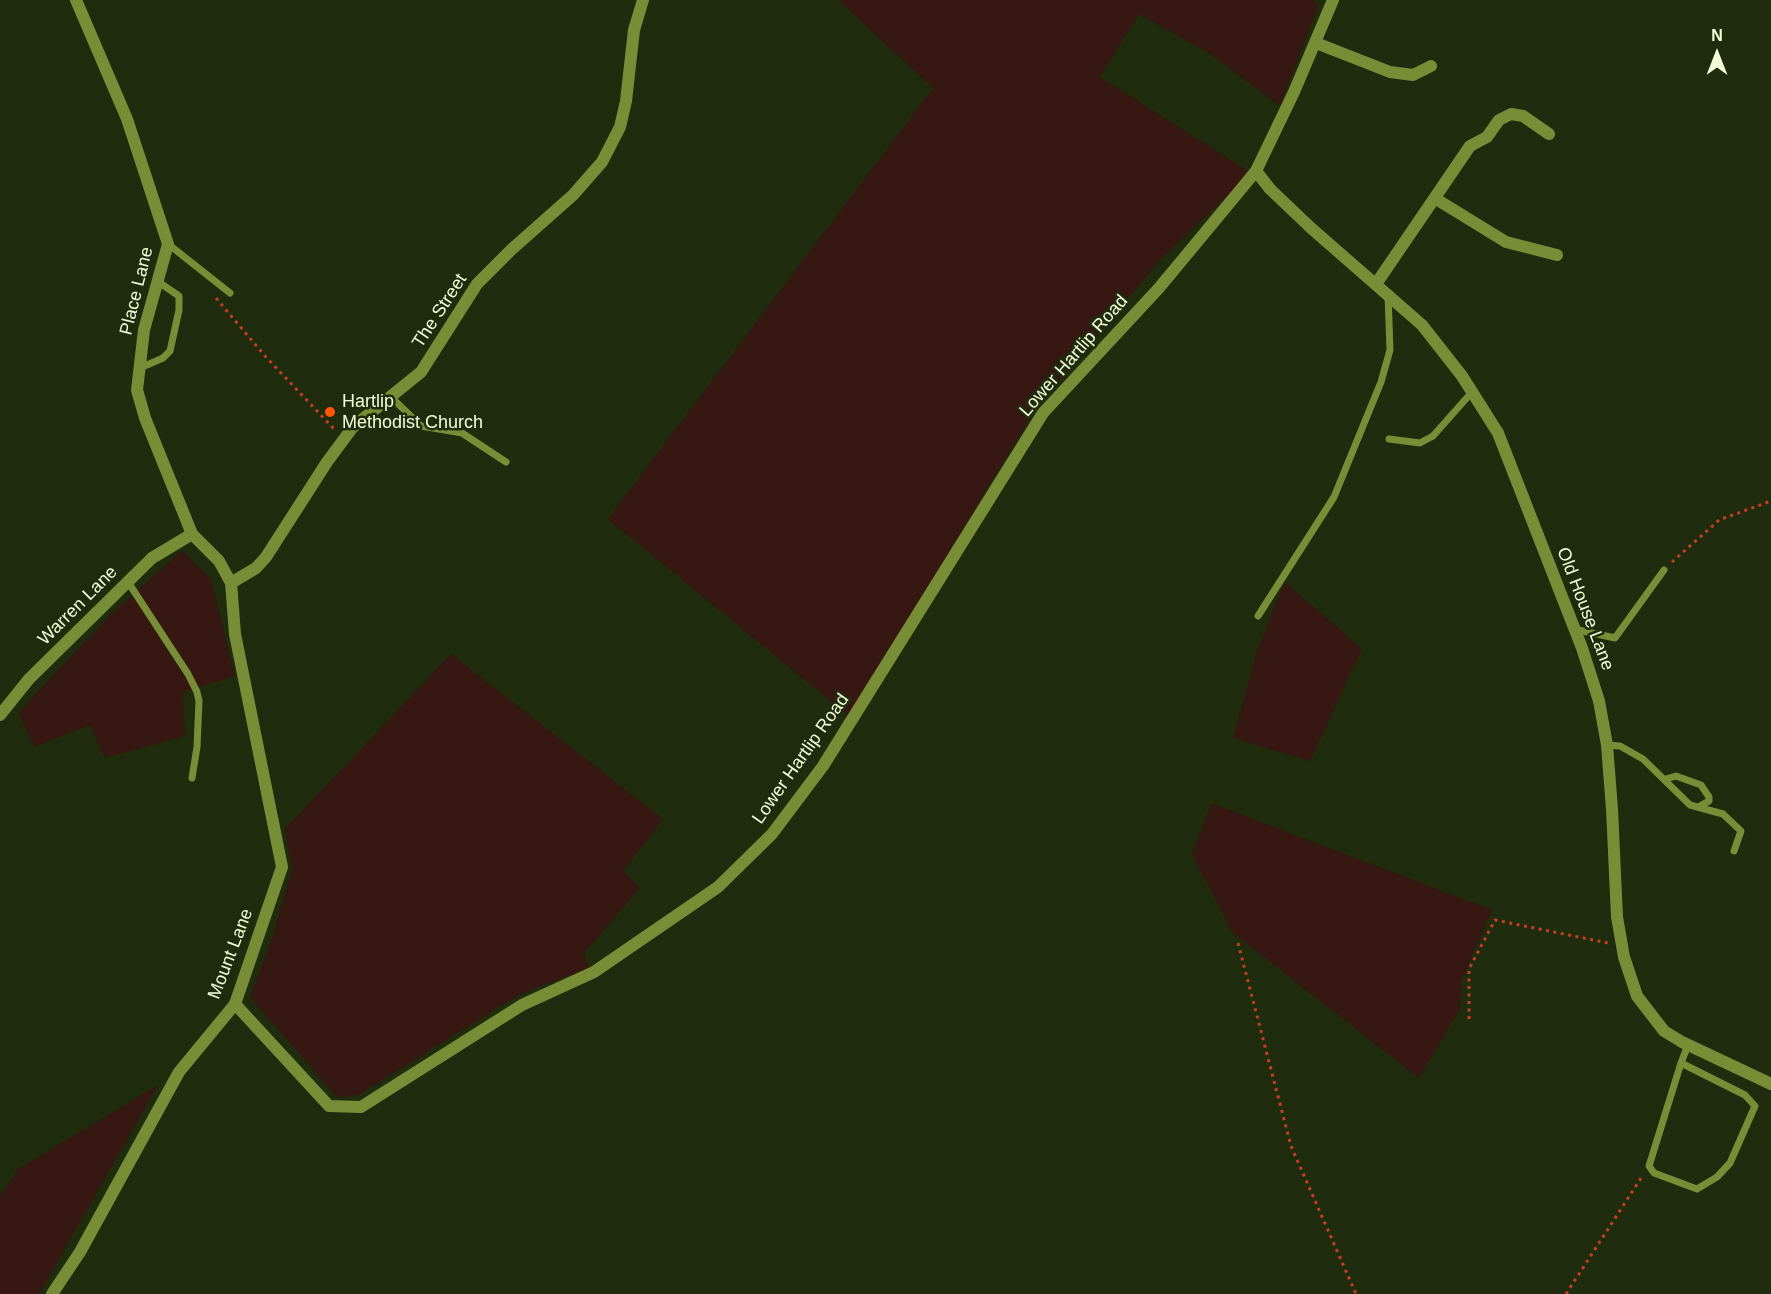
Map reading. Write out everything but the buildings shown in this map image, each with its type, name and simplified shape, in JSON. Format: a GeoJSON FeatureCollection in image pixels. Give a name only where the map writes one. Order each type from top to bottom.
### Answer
{"type":"FeatureCollection","features":[{"type":"Feature","properties":{"kind":"street","name":"Place Lane"},"geometry":{"type":"LineString","coordinates":[[75,0],[127,119],[168,244],[144,330],[137,390],[192,534],[219,561],[231,583]]}},
{"type":"Feature","properties":{"kind":"street","name":"The Street"},"geometry":{"type":"LineString","coordinates":[[231,583],[256,568],[266,557],[343,440],[367,415],[392,398],[422,372],[477,284],[581,187],[602,162],[620,127],[626,101],[634,30],[643,0]]}},
{"type":"Feature","properties":{"kind":"street","name":"Lower Hartlip Road"},"geometry":{"type":"LineString","coordinates":[[235,1004],[329,1106],[361,1107],[522,1005],[594,972],[718,887],[772,834],[823,766],[1043,414],[1159,288],[1256,171],[1316,43],[1333,0]]}},
{"type":"Feature","properties":{"kind":"street"},"geometry":{"type":"LineString","coordinates":[[1316,43],[1390,72],[1413,75],[1431,66]]}},
{"type":"Feature","properties":{"kind":"street"},"geometry":{"type":"LineString","coordinates":[[1376,284],[1470,146],[1487,137],[1499,120],[1511,114],[1523,116],[1549,134]]}},
{"type":"Feature","properties":{"kind":"street","name":"Old House Lane"},"geometry":{"type":"LineString","coordinates":[[1256,171],[1270,189],[1311,228],[1422,325],[1472,392],[1508,451],[1599,701],[1607,745],[1615,898],[1622,946],[1637,996],[1664,1030],[1688,1045],[1771,1084]]}},
{"type":"Feature","properties":{"kind":"street"},"geometry":{"type":"LineString","coordinates":[[1436,199],[1506,242],[1557,255]]}},
{"type":"Feature","properties":{"kind":"street","name":"Warren Lane"},"geometry":{"type":"LineString","coordinates":[[0,715],[29,679],[152,558],[192,534]]}},
{"type":"Feature","properties":{"kind":"street","name":"Mount Lane"},"geometry":{"type":"LineString","coordinates":[[52,1294],[80,1252],[178,1072],[235,1004],[282,867],[235,634],[231,583]]}},
{"type":"Feature","properties":{"kind":"lane"},"geometry":{"type":"LineString","coordinates":[[168,244],[230,293]]}},
{"type":"Feature","properties":{"kind":"lane"},"geometry":{"type":"LineString","coordinates":[[140,368],[163,358],[170,351],[179,310],[179,296],[157,280]]}},
{"type":"Feature","properties":{"kind":"lane"},"geometry":{"type":"LineString","coordinates":[[1258,616],[1334,497],[1347,466],[1381,382],[1390,351],[1388,295]]}},
{"type":"Feature","properties":{"kind":"lane"},"geometry":{"type":"LineString","coordinates":[[1389,439],[1420,443],[1433,436],[1472,392]]}},
{"type":"Feature","properties":{"kind":"lane"},"geometry":{"type":"LineString","coordinates":[[392,398],[421,426],[462,433],[506,462]]}},
{"type":"Feature","properties":{"kind":"lane"},"geometry":{"type":"LineString","coordinates":[[1574,629],[1616,638],[1664,570]]}},
{"type":"Feature","properties":{"kind":"lane"},"geometry":{"type":"LineString","coordinates":[[128,582],[189,674],[197,692],[199,701],[197,747],[192,778]]}},
{"type":"Feature","properties":{"kind":"lane"},"geometry":{"type":"LineString","coordinates":[[1607,745],[1632,751],[1665,779],[1688,803],[1723,814],[1739,828],[1741,834],[1734,851]]}},
{"type":"Feature","properties":{"kind":"lane"},"geometry":{"type":"LineString","coordinates":[[1665,779],[1676,776],[1706,789],[1709,801],[1699,806]]}},
{"type":"Feature","properties":{"kind":"lane"},"geometry":{"type":"LineString","coordinates":[[1681,1063],[1745,1095],[1753,1102],[1755,1110],[1730,1163],[1717,1177],[1693,1189],[1654,1173],[1649,1166],[1681,1063],[1688,1045]]}},
{"type":"Feature","properties":{"kind":"path"},"geometry":{"type":"LineString","coordinates":[[213,295],[265,356],[343,440]]}},
{"type":"Feature","properties":{"kind":"path"},"geometry":{"type":"LineString","coordinates":[[1664,570],[1719,520],[1771,501]]}},
{"type":"Feature","properties":{"kind":"path"},"geometry":{"type":"LineString","coordinates":[[1468,1019],[1469,969],[1495,920],[1622,946]]}},
{"type":"Feature","properties":{"kind":"path"},"geometry":{"type":"LineString","coordinates":[[1238,943],[1291,1146],[1356,1294]]}},
{"type":"Feature","properties":{"kind":"path"},"geometry":{"type":"LineString","coordinates":[[1566,1294],[1649,1166]]}},
{"type":"Feature","properties":{"kind":"shaded area"},"geometry":{"type":"Polygon","coordinates":[[[838,0],[1313,0],[1319,4],[1280,106],[1209,53],[1139,14],[1100,77],[1251,173],[1160,260],[1037,407],[849,716],[608,519],[933,88],[838,0]]]}},
{"type":"Feature","properties":{"kind":"shaded area"},"geometry":{"type":"Polygon","coordinates":[[[182,551],[211,579],[235,676],[183,692],[185,736],[105,758],[90,725],[34,747],[18,713],[112,613],[182,551]]]}},
{"type":"Feature","properties":{"kind":"shaded area"},"geometry":{"type":"Polygon","coordinates":[[[1285,582],[1362,649],[1310,761],[1233,738],[1257,651],[1285,582]]]}},
{"type":"Feature","properties":{"kind":"shaded area"},"geometry":{"type":"Polygon","coordinates":[[[451,654],[663,819],[623,871],[640,888],[584,953],[589,968],[518,995],[358,1095],[337,1097],[250,997],[270,944],[292,870],[285,829],[451,654]]]}},
{"type":"Feature","properties":{"kind":"shaded area"},"geometry":{"type":"Polygon","coordinates":[[[1211,803],[1492,910],[1461,981],[1460,1009],[1419,1078],[1233,933],[1192,855],[1211,803]]]}},
{"type":"Feature","properties":{"kind":"shaded area"},"geometry":{"type":"Polygon","coordinates":[[[158,1085],[39,1294],[0,1294],[0,1196],[18,1169],[158,1085]]]}},
{"type":"Feature","properties":{"kind":"place","name":"Hartlip Methodist Church"},"geometry":{"type":"Point","coordinates":[330,412]}}]}
